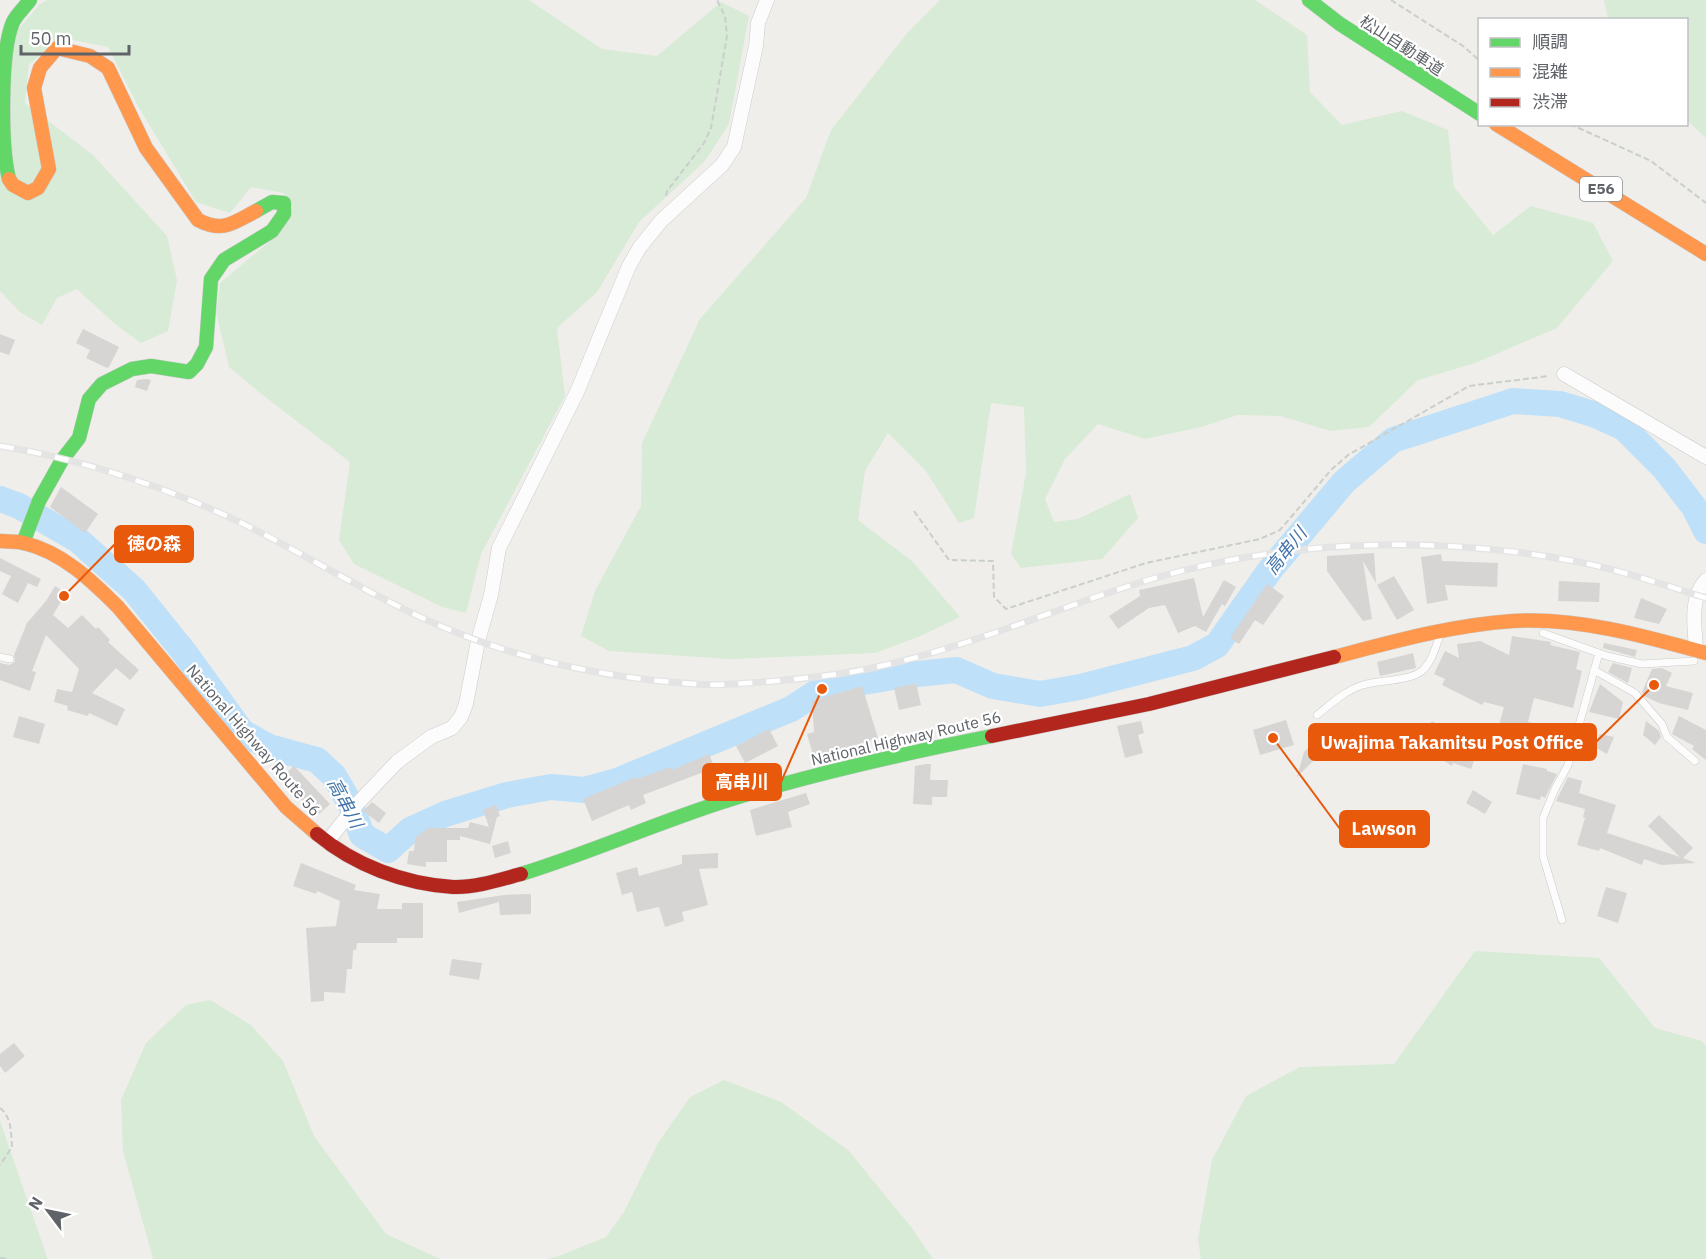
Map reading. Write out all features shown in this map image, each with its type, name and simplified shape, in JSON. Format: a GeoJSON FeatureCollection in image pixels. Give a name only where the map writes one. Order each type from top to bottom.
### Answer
{"type":"FeatureCollection","features":[{"type":"Feature","properties":{"kind":"main road"},"geometry":{"type":"LineString","coordinates":[[9,543],[31,525],[39,501],[62,460],[79,438],[89,399],[102,384],[132,369],[151,366],[189,372],[197,364],[206,347],[211,279],[224,260],[272,231],[284,214],[284,203],[272,202],[227,227],[208,225],[198,220],[146,148],[108,68],[90,56],[57,48],[39,68],[34,88],[50,170],[38,188],[28,193],[11,183],[3,169],[3,63],[13,23],[30,0]]}},
{"type":"Feature","properties":{"kind":"main road","name":"松山自動車道"},"geometry":{"type":"LineString","coordinates":[[1309,0],[1340,24],[1478,113]]}},
{"type":"Feature","properties":{"kind":"main road","name":"E56"},"geometry":{"type":"LineString","coordinates":[[1499,126],[1706,254]]}},
{"type":"Feature","properties":{"kind":"main road","name":"National Highway Route 56"},"geometry":{"type":"LineString","coordinates":[[9,543],[57,556],[79,570],[104,593],[286,807],[311,831],[365,864],[393,877],[454,887],[494,882],[550,866],[720,803],[795,780],[886,757],[1149,704],[1442,631],[1513,621],[1605,628],[1646,636],[1701,652]]}},
{"type":"Feature","properties":{"kind":"street"},"geometry":{"type":"LineString","coordinates":[[327,842],[358,803],[397,762],[430,736],[452,728],[461,717],[478,640],[491,595],[499,548],[577,392],[629,266],[640,247],[660,221],[722,165],[734,147],[756,46],[758,23],[767,0]]}},
{"type":"Feature","properties":{"kind":"street"},"geometry":{"type":"LineString","coordinates":[[1564,374],[1706,457]]}},
{"type":"Feature","properties":{"kind":"street"},"geometry":{"type":"LineString","coordinates":[[1701,652],[1694,616],[1698,595],[1706,580]]}},
{"type":"Feature","properties":{"kind":"lane"},"geometry":{"type":"LineString","coordinates":[[1513,621],[1530,628]]}},
{"type":"Feature","properties":{"kind":"lane"},"geometry":{"type":"LineString","coordinates":[[1317,716],[1338,698],[1362,685],[1421,672],[1429,662],[1442,631]]}},
{"type":"Feature","properties":{"kind":"lane"},"geometry":{"type":"LineString","coordinates":[[1539,631],[1599,653],[1641,664],[1706,661]]}},
{"type":"Feature","properties":{"kind":"lane"},"geometry":{"type":"LineString","coordinates":[[1562,920],[1543,856],[1543,818],[1568,765],[1599,653]]}},
{"type":"Feature","properties":{"kind":"lane"},"geometry":{"type":"LineString","coordinates":[[0,657],[10,659]]}},
{"type":"Feature","properties":{"kind":"lane"},"geometry":{"type":"LineString","coordinates":[[1594,670],[1635,693],[1662,724],[1668,737],[1695,760]]}},
{"type":"Feature","properties":{"kind":"path"},"geometry":{"type":"LineString","coordinates":[[660,221],[667,191],[704,143],[711,129],[726,36],[725,16],[717,0]]}},
{"type":"Feature","properties":{"kind":"path"},"geometry":{"type":"LineString","coordinates":[[1391,0],[1463,46],[1478,60]]}},
{"type":"Feature","properties":{"kind":"path"},"geometry":{"type":"LineString","coordinates":[[1574,126],[1651,162],[1706,203]]}},
{"type":"Feature","properties":{"kind":"path"},"geometry":{"type":"LineString","coordinates":[[914,511],[948,560],[993,561],[994,597],[1006,609],[1146,563],[1260,539],[1280,530],[1331,470],[1348,455],[1469,386],[1564,374]]}},
{"type":"Feature","properties":{"kind":"path"},"geometry":{"type":"LineString","coordinates":[[0,1108],[4,1110],[10,1123],[12,1148],[0,1164]]}},
{"type":"Feature","properties":{"kind":"path"},"geometry":{"type":"LineString","coordinates":[[0,1258],[8,1259]]}},
{"type":"Feature","properties":{"kind":"green space"},"geometry":{"type":"Polygon","coordinates":[[[47,0],[529,0],[602,49],[657,56],[721,2],[749,16],[729,124],[705,161],[639,222],[597,292],[557,328],[565,396],[481,554],[466,613],[442,607],[354,564],[339,540],[350,462],[229,367],[216,312],[220,283],[269,242],[293,207],[284,193],[251,187],[230,213],[196,202],[138,106],[108,47],[63,38],[29,64],[25,103],[93,155],[167,236],[177,280],[168,331],[141,343],[115,324],[77,289],[57,298],[42,325],[20,312],[0,291],[0,50],[40,4],[47,0]]]}},
{"type":"Feature","properties":{"kind":"green space"},"geometry":{"type":"Polygon","coordinates":[[[940,0],[1255,0],[1307,35],[1310,92],[1342,125],[1402,111],[1448,130],[1454,187],[1493,235],[1531,206],[1593,223],[1613,261],[1557,328],[1475,363],[1418,380],[1369,427],[1331,431],[1280,416],[1238,415],[1201,427],[1145,439],[1098,424],[1065,459],[1045,499],[1054,522],[1078,519],[1130,494],[1138,518],[1102,559],[1021,568],[1011,554],[1026,473],[1024,407],[991,403],[974,518],[959,523],[926,471],[888,433],[865,471],[858,520],[912,561],[960,617],[918,637],[875,653],[731,659],[609,651],[581,636],[595,591],[641,506],[642,443],[700,319],[806,198],[831,130],[908,32],[940,0]]]}},
{"type":"Feature","properties":{"kind":"green space"},"geometry":{"type":"Polygon","coordinates":[[[1604,0],[1706,0],[1706,138],[1688,121],[1688,18],[1608,18],[1604,0]]]}},
{"type":"Feature","properties":{"kind":"green space"},"geometry":{"type":"Polygon","coordinates":[[[1475,951],[1599,958],[1655,1028],[1702,1041],[1706,1047],[1706,1259],[1201,1259],[1198,1239],[1212,1160],[1246,1096],[1300,1067],[1394,1064],[1475,951]]]}},
{"type":"Feature","properties":{"kind":"green space"},"geometry":{"type":"Polygon","coordinates":[[[210,1000],[251,1025],[283,1061],[314,1136],[386,1234],[440,1259],[153,1259],[123,1151],[121,1100],[146,1043],[186,1005],[210,1000]]]}},
{"type":"Feature","properties":{"kind":"green space"},"geometry":{"type":"Polygon","coordinates":[[[724,1080],[781,1102],[848,1150],[911,1227],[933,1259],[547,1259],[606,1237],[624,1212],[658,1143],[690,1097],[724,1080]]]}},
{"type":"Feature","properties":{"kind":"green space"},"geometry":{"type":"Polygon","coordinates":[[[0,1121],[46,1254],[47,1259],[0,1259],[0,1121]]]}},
{"type":"Feature","properties":{"kind":"building"},"geometry":{"type":"Polygon","coordinates":[[[83,329],[119,347],[109,367],[86,358],[90,350],[76,343],[83,329]]]}},
{"type":"Feature","properties":{"kind":"building"},"geometry":{"type":"Polygon","coordinates":[[[0,334],[15,340],[9,355],[0,352],[0,334]]]}},
{"type":"Feature","properties":{"kind":"building"},"geometry":{"type":"Polygon","coordinates":[[[137,380],[151,380],[147,391],[135,387],[137,380]]]}},
{"type":"Feature","properties":{"kind":"building"},"geometry":{"type":"Polygon","coordinates":[[[61,487],[98,514],[85,533],[50,507],[61,487]]]}},
{"type":"Feature","properties":{"kind":"building"},"geometry":{"type":"Polygon","coordinates":[[[1374,553],[1376,583],[1363,561],[1372,619],[1363,621],[1327,571],[1327,556],[1374,553]]]}},
{"type":"Feature","properties":{"kind":"building"},"geometry":{"type":"Polygon","coordinates":[[[1441,554],[1442,561],[1498,563],[1497,587],[1445,585],[1448,600],[1427,604],[1421,557],[1441,554]]]}},
{"type":"Feature","properties":{"kind":"building"},"geometry":{"type":"Polygon","coordinates":[[[0,558],[41,579],[37,587],[28,583],[18,603],[2,594],[11,576],[0,571],[0,558]]]}},
{"type":"Feature","properties":{"kind":"building"},"geometry":{"type":"Polygon","coordinates":[[[1394,576],[1414,610],[1397,620],[1377,585],[1394,576]]]}},
{"type":"Feature","properties":{"kind":"building"},"geometry":{"type":"Polygon","coordinates":[[[1194,578],[1203,617],[1224,580],[1236,587],[1225,606],[1222,604],[1206,632],[1195,626],[1178,633],[1165,605],[1149,608],[1118,629],[1109,616],[1140,596],[1139,590],[1194,578]]]}},
{"type":"Feature","properties":{"kind":"building"},"geometry":{"type":"Polygon","coordinates":[[[1559,581],[1600,583],[1599,602],[1558,601],[1559,581]]]}},
{"type":"Feature","properties":{"kind":"building"},"geometry":{"type":"Polygon","coordinates":[[[1267,584],[1284,596],[1263,625],[1255,620],[1239,644],[1230,638],[1267,584]]]}},
{"type":"Feature","properties":{"kind":"building"},"geometry":{"type":"Polygon","coordinates":[[[55,586],[66,593],[53,615],[68,628],[82,615],[96,629],[98,627],[110,640],[108,642],[139,670],[130,680],[116,668],[92,693],[125,709],[117,726],[89,713],[88,716],[67,710],[68,706],[54,702],[57,689],[72,692],[79,669],[46,635],[32,671],[36,672],[30,691],[0,680],[0,663],[9,665],[15,662],[14,655],[27,623],[46,601],[55,586]]]}},
{"type":"Feature","properties":{"kind":"building"},"geometry":{"type":"Polygon","coordinates":[[[1641,598],[1667,609],[1659,624],[1634,618],[1641,598]]]}},
{"type":"Feature","properties":{"kind":"building"},"geometry":{"type":"Polygon","coordinates":[[[1512,636],[1551,642],[1550,645],[1580,652],[1576,669],[1582,671],[1573,708],[1534,698],[1528,722],[1557,727],[1553,746],[1512,740],[1510,748],[1494,744],[1504,707],[1484,702],[1482,705],[1442,685],[1445,679],[1434,674],[1445,651],[1459,658],[1457,644],[1480,641],[1509,655],[1512,636]]]}},
{"type":"Feature","properties":{"kind":"building"},"geometry":{"type":"Polygon","coordinates":[[[1604,643],[1637,650],[1635,657],[1603,648],[1604,643]]]}},
{"type":"Feature","properties":{"kind":"building"},"geometry":{"type":"Polygon","coordinates":[[[1413,653],[1416,668],[1380,676],[1377,662],[1413,653]]]}},
{"type":"Feature","properties":{"kind":"building"},"geometry":{"type":"Polygon","coordinates":[[[1613,663],[1632,668],[1628,683],[1608,672],[1613,663]]]}},
{"type":"Feature","properties":{"kind":"building"},"geometry":{"type":"Polygon","coordinates":[[[1662,668],[1672,673],[1666,686],[1693,693],[1688,710],[1659,703],[1646,697],[1642,692],[1652,669],[1662,668]]]}},
{"type":"Feature","properties":{"kind":"building"},"geometry":{"type":"Polygon","coordinates":[[[916,683],[921,705],[899,710],[894,688],[916,683]]]}},
{"type":"Feature","properties":{"kind":"building"},"geometry":{"type":"Polygon","coordinates":[[[1600,684],[1623,702],[1619,719],[1589,712],[1600,684]]]}},
{"type":"Feature","properties":{"kind":"building"},"geometry":{"type":"Polygon","coordinates":[[[862,686],[878,738],[814,758],[807,734],[814,732],[812,701],[862,686]]]}},
{"type":"Feature","properties":{"kind":"building"},"geometry":{"type":"Polygon","coordinates":[[[19,716],[45,724],[39,744],[13,737],[19,716]]]}},
{"type":"Feature","properties":{"kind":"building"},"geometry":{"type":"Polygon","coordinates":[[[1679,716],[1706,730],[1706,760],[1692,749],[1694,746],[1672,734],[1679,716]]]}},
{"type":"Feature","properties":{"kind":"building"},"geometry":{"type":"Polygon","coordinates":[[[1286,720],[1294,745],[1260,755],[1253,730],[1286,720]]]}},
{"type":"Feature","properties":{"kind":"building"},"geometry":{"type":"Polygon","coordinates":[[[1141,721],[1144,733],[1138,735],[1143,753],[1125,758],[1117,726],[1141,721]]]}},
{"type":"Feature","properties":{"kind":"building"},"geometry":{"type":"Polygon","coordinates":[[[1432,721],[1444,729],[1441,735],[1467,752],[1476,755],[1471,769],[1453,763],[1452,766],[1417,743],[1432,721]]]}},
{"type":"Feature","properties":{"kind":"building"},"geometry":{"type":"Polygon","coordinates":[[[1646,721],[1659,731],[1661,737],[1655,745],[1643,735],[1646,721]]]}},
{"type":"Feature","properties":{"kind":"building"},"geometry":{"type":"Polygon","coordinates":[[[1347,723],[1368,727],[1362,758],[1324,751],[1321,760],[1315,759],[1297,777],[1304,752],[1325,731],[1344,736],[1347,723]]]}},
{"type":"Feature","properties":{"kind":"building"},"geometry":{"type":"Polygon","coordinates":[[[769,729],[778,746],[745,763],[736,746],[769,729]]]}},
{"type":"Feature","properties":{"kind":"building"},"geometry":{"type":"Polygon","coordinates":[[[1600,734],[1614,737],[1607,754],[1593,746],[1600,734]]]}},
{"type":"Feature","properties":{"kind":"building"},"geometry":{"type":"Polygon","coordinates":[[[709,754],[717,773],[704,779],[701,773],[643,795],[646,803],[631,810],[629,805],[592,821],[583,799],[636,777],[637,779],[671,767],[672,770],[709,754]]]}},
{"type":"Feature","properties":{"kind":"building"},"geometry":{"type":"Polygon","coordinates":[[[931,764],[930,780],[948,780],[947,797],[932,797],[932,805],[913,804],[915,766],[931,764]]]}},
{"type":"Feature","properties":{"kind":"building"},"geometry":{"type":"Polygon","coordinates":[[[1523,764],[1547,769],[1557,774],[1545,798],[1541,796],[1540,800],[1516,794],[1523,764]]]}},
{"type":"Feature","properties":{"kind":"building"},"geometry":{"type":"Polygon","coordinates":[[[294,766],[330,804],[318,815],[281,778],[294,766]]]}},
{"type":"Feature","properties":{"kind":"building"},"geometry":{"type":"Polygon","coordinates":[[[1568,777],[1582,781],[1579,793],[1616,805],[1607,833],[1680,857],[1648,826],[1659,815],[1693,848],[1683,858],[1696,863],[1661,865],[1644,859],[1642,865],[1600,848],[1599,851],[1577,845],[1585,818],[1583,817],[1585,809],[1556,801],[1568,777]]]}},
{"type":"Feature","properties":{"kind":"building"},"geometry":{"type":"Polygon","coordinates":[[[1473,790],[1492,802],[1485,814],[1466,803],[1473,790]]]}},
{"type":"Feature","properties":{"kind":"building"},"geometry":{"type":"Polygon","coordinates":[[[806,793],[810,804],[788,812],[792,827],[756,836],[750,810],[806,793]]]}},
{"type":"Feature","properties":{"kind":"building"},"geometry":{"type":"Polygon","coordinates":[[[372,802],[386,813],[379,823],[363,811],[372,802]]]}},
{"type":"Feature","properties":{"kind":"building"},"geometry":{"type":"Polygon","coordinates":[[[496,805],[500,816],[497,817],[490,844],[460,836],[460,840],[447,840],[447,862],[426,862],[426,867],[407,864],[409,851],[414,851],[415,838],[428,828],[468,828],[470,822],[489,827],[483,810],[496,805]]]}},
{"type":"Feature","properties":{"kind":"building"},"geometry":{"type":"Polygon","coordinates":[[[508,841],[511,853],[495,858],[492,846],[508,841]]]}},
{"type":"Feature","properties":{"kind":"building"},"geometry":{"type":"Polygon","coordinates":[[[718,853],[718,868],[699,869],[708,905],[682,912],[684,921],[665,927],[659,907],[637,912],[632,892],[622,895],[616,873],[637,867],[639,876],[682,864],[682,855],[718,853]]]}},
{"type":"Feature","properties":{"kind":"building"},"geometry":{"type":"Polygon","coordinates":[[[301,863],[356,885],[354,890],[380,894],[377,909],[402,909],[402,903],[423,903],[423,938],[397,938],[397,943],[357,943],[356,950],[353,950],[352,969],[347,969],[345,993],[324,992],[324,1001],[311,1002],[306,928],[336,926],[340,901],[317,891],[316,894],[293,886],[301,863]]]}},
{"type":"Feature","properties":{"kind":"building"},"geometry":{"type":"Polygon","coordinates":[[[1606,887],[1627,893],[1618,923],[1597,916],[1606,887]]]}},
{"type":"Feature","properties":{"kind":"building"},"geometry":{"type":"Polygon","coordinates":[[[531,894],[531,914],[500,915],[499,902],[459,913],[457,902],[504,895],[531,894]]]}},
{"type":"Feature","properties":{"kind":"building"},"geometry":{"type":"Polygon","coordinates":[[[452,959],[482,963],[479,980],[449,975],[452,959]]]}},
{"type":"Feature","properties":{"kind":"building"},"geometry":{"type":"Polygon","coordinates":[[[14,1043],[25,1056],[5,1073],[0,1066],[0,1054],[14,1043]]]}},
{"type":"Feature","properties":{"kind":"waterway","name":"高串川"},"geometry":{"type":"LineString","coordinates":[[0,499],[19,506],[78,540],[134,590],[184,652],[242,732],[269,747],[317,760],[334,776],[351,805],[362,835],[388,850],[410,830],[445,814],[507,795],[551,787],[584,790],[617,781],[791,709],[822,689],[899,676],[956,670],[993,686],[1040,694],[1080,687],[1193,658],[1217,645],[1270,570],[1344,482],[1393,440],[1513,401],[1560,404],[1593,414],[1624,428],[1664,468],[1694,507],[1706,531]]}},
{"type":"Feature","properties":{"kind":"railway"},"geometry":{"type":"LineString","coordinates":[[0,446],[88,465],[146,483],[202,505],[254,529],[402,608],[491,645],[592,671],[705,685],[775,681],[868,669],[948,648],[1145,581],[1196,567],[1302,550],[1409,545],[1515,552],[1603,567],[1706,598]]}},
{"type":"Feature","properties":{"kind":"traffic: fast"},"geometry":{"type":"LineString","coordinates":[[9,179],[3,123],[6,55],[13,22],[30,0]]}},
{"type":"Feature","properties":{"kind":"traffic: fast"},"geometry":{"type":"LineString","coordinates":[[1309,0],[1340,24],[1478,113]]}},
{"type":"Feature","properties":{"kind":"traffic: fast"},"geometry":{"type":"LineString","coordinates":[[23,543],[39,501],[62,460],[79,438],[89,399],[102,384],[132,369],[151,366],[189,372],[197,364],[206,347],[211,279],[224,260],[272,231],[284,214],[284,203],[272,202],[256,211]]}},
{"type":"Feature","properties":{"kind":"traffic: fast"},"geometry":{"type":"LineString","coordinates":[[521,874],[722,802],[789,782],[992,736]]}},
{"type":"Feature","properties":{"kind":"traffic: slow"},"geometry":{"type":"LineString","coordinates":[[9,179],[13,185],[28,193],[38,188],[49,169],[34,88],[40,68],[57,48],[90,56],[108,68],[146,148],[198,220],[214,226],[228,225],[256,211]]}},
{"type":"Feature","properties":{"kind":"traffic: slow"},"geometry":{"type":"LineString","coordinates":[[1499,126],[1706,254]]}},
{"type":"Feature","properties":{"kind":"traffic: slow"},"geometry":{"type":"LineString","coordinates":[[0,541],[24,543],[51,553],[75,568],[97,587],[118,607],[286,807],[317,834]]}},
{"type":"Feature","properties":{"kind":"traffic: slow"},"geometry":{"type":"LineString","coordinates":[[1334,657],[1445,630],[1513,621],[1562,622],[1611,629],[1706,653]]}},
{"type":"Feature","properties":{"kind":"traffic: jam"},"geometry":{"type":"LineString","coordinates":[[992,736],[1149,704],[1334,657]]}},
{"type":"Feature","properties":{"kind":"traffic: jam"},"geometry":{"type":"LineString","coordinates":[[317,834],[363,864],[416,882],[461,887],[521,874]]}},
{"type":"Feature","properties":{"kind":"place","name":"徳の森"},"geometry":{"type":"Point","coordinates":[64,596]}},
{"type":"Feature","properties":{"kind":"place","name":"Uwajima Takamitsu Post Office"},"geometry":{"type":"Point","coordinates":[1654,685]}},
{"type":"Feature","properties":{"kind":"place","name":"高串川"},"geometry":{"type":"Point","coordinates":[822,689]}},
{"type":"Feature","properties":{"kind":"place","name":"Lawson"},"geometry":{"type":"Point","coordinates":[1273,738]}}]}
